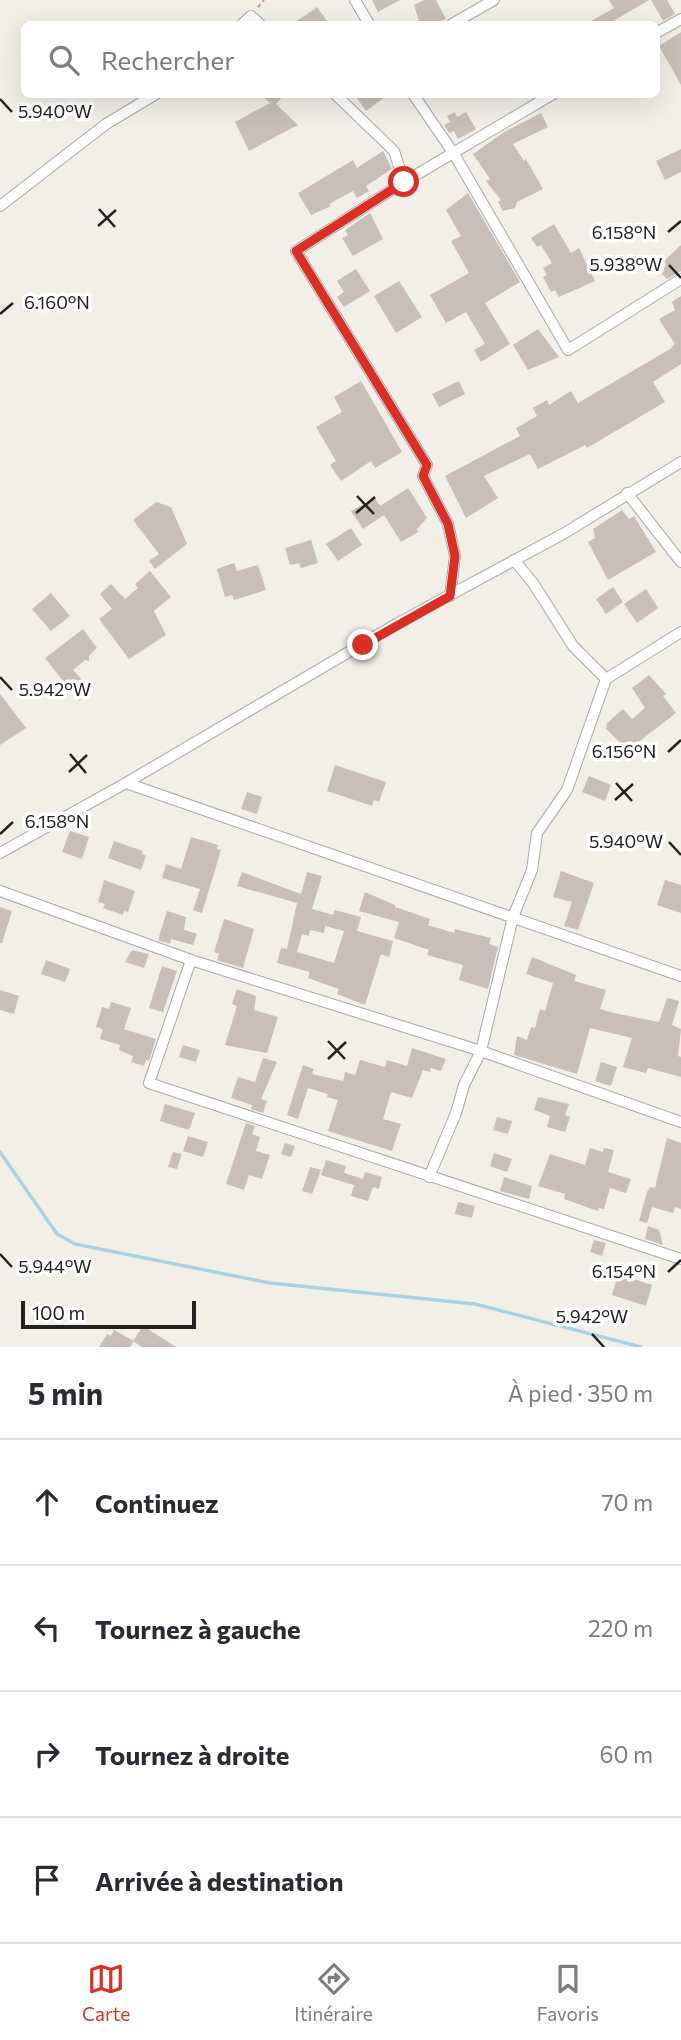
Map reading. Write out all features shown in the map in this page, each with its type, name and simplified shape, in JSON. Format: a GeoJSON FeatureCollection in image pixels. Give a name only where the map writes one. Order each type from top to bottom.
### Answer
{"type":"FeatureCollection","features":[{"type":"Feature","properties":{"kind":"street"},"geometry":{"type":"LineString","coordinates":[[355,0],[367,21]]}},
{"type":"Feature","properties":{"kind":"street"},"geometry":{"type":"LineString","coordinates":[[457,21],[494,0]]}},
{"type":"Feature","properties":{"kind":"street"},"geometry":{"type":"LineString","coordinates":[[660,31],[681,19]]}},
{"type":"Feature","properties":{"kind":"street"},"geometry":{"type":"LineString","coordinates":[[0,206],[106,124],[149,98]]}},
{"type":"Feature","properties":{"kind":"street"},"geometry":{"type":"LineString","coordinates":[[339,98],[394,151],[404,182]]}},
{"type":"Feature","properties":{"kind":"street"},"geometry":{"type":"LineString","coordinates":[[416,98],[454,154],[568,350],[681,279]]}},
{"type":"Feature","properties":{"kind":"street"},"geometry":{"type":"LineString","coordinates":[[450,596],[455,556],[448,524],[423,476],[427,465],[296,251],[404,182],[546,98]]}},
{"type":"Feature","properties":{"kind":"street"},"geometry":{"type":"LineString","coordinates":[[0,853],[126,783],[398,623],[564,534],[681,462]]}},
{"type":"Feature","properties":{"kind":"street"},"geometry":{"type":"LineString","coordinates":[[627,493],[681,562]]}},
{"type":"Feature","properties":{"kind":"street"},"geometry":{"type":"LineString","coordinates":[[514,560],[533,583],[573,646],[606,679]]}},
{"type":"Feature","properties":{"kind":"street"},"geometry":{"type":"LineString","coordinates":[[429,1177],[456,1113],[464,1085],[481,1051],[513,916],[532,870],[537,832],[567,790],[606,679],[681,632]]}},
{"type":"Feature","properties":{"kind":"street"},"geometry":{"type":"LineString","coordinates":[[126,783],[681,976]]}},
{"type":"Feature","properties":{"kind":"street"},"geometry":{"type":"LineString","coordinates":[[0,891],[191,960],[481,1051],[681,1122]]}},
{"type":"Feature","properties":{"kind":"street"},"geometry":{"type":"LineString","coordinates":[[191,960],[149,1083],[681,1259]]}},
{"type":"Feature","properties":{"kind":"building"},"geometry":{"type":"Polygon","coordinates":[[[372,0],[400,0],[378,12],[372,0]]]}},
{"type":"Feature","properties":{"kind":"building"},"geometry":{"type":"Polygon","coordinates":[[[424,0],[436,0],[446,19],[419,21],[414,5],[424,0]]]}},
{"type":"Feature","properties":{"kind":"building"},"geometry":{"type":"Polygon","coordinates":[[[609,0],[649,0],[613,21],[591,21],[614,8],[609,0]]]}},
{"type":"Feature","properties":{"kind":"building"},"geometry":{"type":"Polygon","coordinates":[[[651,0],[667,0],[675,14],[663,21],[651,0]]]}},
{"type":"Feature","properties":{"kind":"building"},"geometry":{"type":"Polygon","coordinates":[[[317,7],[327,21],[296,21],[317,7]]]}},
{"type":"Feature","properties":{"kind":"building"},"geometry":{"type":"Polygon","coordinates":[[[681,32],[681,85],[660,48],[681,32]]]}},
{"type":"Feature","properties":{"kind":"building"},"geometry":{"type":"Polygon","coordinates":[[[264,98],[281,98],[276,104],[298,125],[249,151],[235,122],[270,103],[264,98]]]}},
{"type":"Feature","properties":{"kind":"building"},"geometry":{"type":"Polygon","coordinates":[[[357,98],[384,98],[366,111],[357,98]]]}},
{"type":"Feature","properties":{"kind":"building"},"geometry":{"type":"Polygon","coordinates":[[[455,112],[457,117],[466,112],[476,129],[458,139],[454,131],[449,133],[444,125],[450,122],[447,116],[455,112]]]}},
{"type":"Feature","properties":{"kind":"building"},"geometry":{"type":"Polygon","coordinates":[[[541,113],[548,127],[513,144],[524,161],[526,159],[543,189],[517,202],[515,208],[503,211],[498,202],[501,200],[486,181],[490,179],[473,154],[504,132],[541,113]]]}},
{"type":"Feature","properties":{"kind":"building"},"geometry":{"type":"Polygon","coordinates":[[[681,149],[681,172],[665,180],[656,161],[681,149]]]}},
{"type":"Feature","properties":{"kind":"building"},"geometry":{"type":"Polygon","coordinates":[[[383,151],[392,169],[366,186],[369,191],[357,198],[353,191],[329,204],[331,206],[311,215],[298,193],[353,160],[357,168],[383,151]]]}},
{"type":"Feature","properties":{"kind":"building"},"geometry":{"type":"Polygon","coordinates":[[[468,193],[520,282],[485,303],[510,344],[481,362],[474,350],[485,344],[466,312],[446,323],[430,295],[469,273],[451,241],[461,236],[446,210],[468,193]]]}},
{"type":"Feature","properties":{"kind":"building"},"geometry":{"type":"Polygon","coordinates":[[[370,213],[383,239],[353,256],[342,238],[348,235],[345,230],[370,213]]]}},
{"type":"Feature","properties":{"kind":"building"},"geometry":{"type":"Polygon","coordinates":[[[554,224],[571,253],[579,248],[595,281],[559,297],[555,290],[551,292],[543,277],[547,275],[543,268],[552,263],[541,245],[537,247],[531,238],[554,224]]]}},
{"type":"Feature","properties":{"kind":"building"},"geometry":{"type":"Polygon","coordinates":[[[681,245],[681,271],[667,279],[662,274],[666,264],[664,261],[681,245]]]}},
{"type":"Feature","properties":{"kind":"building"},"geometry":{"type":"Polygon","coordinates":[[[356,269],[370,291],[344,307],[337,297],[344,292],[337,281],[356,269]]]}},
{"type":"Feature","properties":{"kind":"building"},"geometry":{"type":"Polygon","coordinates":[[[399,281],[422,317],[396,333],[374,296],[399,281]]]}},
{"type":"Feature","properties":{"kind":"building"},"geometry":{"type":"Polygon","coordinates":[[[681,296],[681,364],[653,382],[665,402],[587,448],[585,445],[538,469],[530,454],[484,476],[498,498],[466,518],[445,476],[520,436],[516,428],[537,416],[533,408],[547,400],[549,405],[571,391],[578,403],[670,349],[675,344],[659,319],[675,310],[672,302],[681,296]]]}},
{"type":"Feature","properties":{"kind":"building"},"geometry":{"type":"Polygon","coordinates":[[[538,329],[559,357],[528,370],[513,345],[538,329]]]}},
{"type":"Feature","properties":{"kind":"building"},"geometry":{"type":"Polygon","coordinates":[[[361,381],[402,452],[375,468],[371,461],[341,481],[330,465],[336,461],[316,427],[342,412],[334,397],[361,381]]]}},
{"type":"Feature","properties":{"kind":"building"},"geometry":{"type":"Polygon","coordinates":[[[459,381],[465,394],[439,407],[432,394],[459,381]]]}},
{"type":"Feature","properties":{"kind":"building"},"geometry":{"type":"Polygon","coordinates":[[[408,488],[427,518],[417,529],[418,532],[401,542],[384,515],[363,529],[351,511],[375,498],[380,506],[408,488]]]}},
{"type":"Feature","properties":{"kind":"building"},"geometry":{"type":"Polygon","coordinates":[[[156,502],[171,507],[187,544],[155,569],[149,561],[159,554],[133,520],[156,502]]]}},
{"type":"Feature","properties":{"kind":"building"},"geometry":{"type":"Polygon","coordinates":[[[622,510],[629,519],[634,516],[656,552],[608,580],[588,542],[595,538],[593,529],[622,510]]]}},
{"type":"Feature","properties":{"kind":"building"},"geometry":{"type":"Polygon","coordinates":[[[351,528],[362,545],[338,561],[326,544],[351,528]]]}},
{"type":"Feature","properties":{"kind":"building"},"geometry":{"type":"Polygon","coordinates":[[[311,540],[318,563],[301,568],[299,563],[290,565],[285,548],[311,540]]]}},
{"type":"Feature","properties":{"kind":"building"},"geometry":{"type":"Polygon","coordinates":[[[234,563],[237,571],[258,565],[266,590],[234,600],[232,595],[225,597],[217,569],[234,563]]]}},
{"type":"Feature","properties":{"kind":"building"},"geometry":{"type":"Polygon","coordinates":[[[150,571],[171,597],[154,611],[166,635],[129,659],[99,619],[112,609],[100,594],[111,584],[125,599],[138,588],[135,584],[150,571]]]}},
{"type":"Feature","properties":{"kind":"building"},"geometry":{"type":"Polygon","coordinates":[[[613,587],[623,602],[606,614],[596,599],[613,587]]]}},
{"type":"Feature","properties":{"kind":"building"},"geometry":{"type":"Polygon","coordinates":[[[646,589],[658,608],[637,623],[624,604],[646,589]]]}},
{"type":"Feature","properties":{"kind":"building"},"geometry":{"type":"Polygon","coordinates":[[[51,593],[70,616],[51,631],[32,609],[51,593]]]}},
{"type":"Feature","properties":{"kind":"building"},"geometry":{"type":"Polygon","coordinates":[[[83,629],[97,648],[89,656],[89,661],[85,660],[73,670],[92,691],[79,701],[45,658],[83,629]]]}},
{"type":"Feature","properties":{"kind":"building"},"geometry":{"type":"Polygon","coordinates":[[[649,675],[666,694],[663,696],[676,713],[628,750],[606,729],[607,723],[623,709],[632,719],[645,708],[632,688],[649,675]]]}},
{"type":"Feature","properties":{"kind":"building"},"geometry":{"type":"Polygon","coordinates":[[[0,694],[26,728],[0,745],[0,694]]]}},
{"type":"Feature","properties":{"kind":"building"},"geometry":{"type":"Polygon","coordinates":[[[335,765],[386,782],[379,802],[374,800],[372,806],[327,791],[335,765]]]}},
{"type":"Feature","properties":{"kind":"building"},"geometry":{"type":"Polygon","coordinates":[[[589,776],[611,785],[605,801],[582,792],[589,776]]]}},
{"type":"Feature","properties":{"kind":"building"},"geometry":{"type":"Polygon","coordinates":[[[247,792],[262,797],[257,814],[241,809],[247,792]]]}},
{"type":"Feature","properties":{"kind":"building"},"geometry":{"type":"Polygon","coordinates":[[[70,831],[89,837],[82,859],[62,852],[70,831]]]}},
{"type":"Feature","properties":{"kind":"building"},"geometry":{"type":"Polygon","coordinates":[[[191,837],[218,845],[217,849],[221,850],[202,913],[193,910],[200,889],[162,878],[166,864],[181,869],[191,837]]]}},
{"type":"Feature","properties":{"kind":"building"},"geometry":{"type":"Polygon","coordinates":[[[114,841],[143,851],[142,854],[146,856],[141,870],[108,858],[114,841]]]}},
{"type":"Feature","properties":{"kind":"building"},"geometry":{"type":"Polygon","coordinates":[[[561,871],[594,883],[578,930],[564,926],[572,902],[553,897],[561,871]]]}},
{"type":"Feature","properties":{"kind":"building"},"geometry":{"type":"Polygon","coordinates":[[[242,872],[301,894],[307,872],[322,876],[312,909],[333,915],[335,910],[361,917],[357,931],[393,941],[389,957],[381,954],[365,1005],[337,994],[339,989],[308,978],[310,972],[277,963],[281,948],[287,949],[297,903],[237,886],[242,872]],[[325,926],[324,933],[310,930],[309,936],[302,934],[297,952],[334,963],[344,931],[325,926]]]}},
{"type":"Feature","properties":{"kind":"building"},"geometry":{"type":"Polygon","coordinates":[[[104,880],[135,891],[128,912],[124,911],[123,915],[103,908],[105,904],[98,902],[104,880]]]}},
{"type":"Feature","properties":{"kind":"building"},"geometry":{"type":"Polygon","coordinates":[[[665,880],[681,885],[681,913],[657,905],[665,880]]]}},
{"type":"Feature","properties":{"kind":"building"},"geometry":{"type":"Polygon","coordinates":[[[365,892],[395,907],[430,919],[428,925],[454,933],[455,929],[491,938],[489,944],[498,947],[488,989],[459,980],[463,965],[427,955],[429,950],[394,938],[399,922],[359,911],[365,892]]]}},
{"type":"Feature","properties":{"kind":"building"},"geometry":{"type":"Polygon","coordinates":[[[0,907],[12,911],[2,943],[0,943],[0,907]]]}},
{"type":"Feature","properties":{"kind":"building"},"geometry":{"type":"Polygon","coordinates":[[[167,911],[186,917],[184,930],[197,934],[193,945],[171,939],[170,944],[158,940],[167,911]]]}},
{"type":"Feature","properties":{"kind":"building"},"geometry":{"type":"Polygon","coordinates":[[[224,919],[254,929],[243,968],[217,960],[219,954],[214,952],[224,919]]]}},
{"type":"Feature","properties":{"kind":"building"},"geometry":{"type":"Polygon","coordinates":[[[132,950],[149,954],[144,968],[125,962],[132,950]]]}},
{"type":"Feature","properties":{"kind":"building"},"geometry":{"type":"Polygon","coordinates":[[[532,957],[576,975],[574,981],[606,990],[600,1009],[659,1022],[667,998],[679,1001],[672,1025],[681,1029],[678,1056],[681,1057],[681,1077],[648,1068],[646,1073],[623,1067],[632,1038],[590,1028],[577,1074],[514,1055],[517,1036],[527,1040],[531,1027],[535,1028],[540,1009],[545,1011],[553,983],[526,974],[532,957]]]}},
{"type":"Feature","properties":{"kind":"building"},"geometry":{"type":"Polygon","coordinates":[[[46,960],[70,969],[65,982],[41,974],[46,960]]]}},
{"type":"Feature","properties":{"kind":"building"},"geometry":{"type":"Polygon","coordinates":[[[162,966],[177,971],[163,1012],[149,1008],[162,966]]]}},
{"type":"Feature","properties":{"kind":"building"},"geometry":{"type":"Polygon","coordinates":[[[237,989],[256,996],[254,1010],[278,1017],[267,1053],[225,1045],[237,1006],[232,1004],[237,989]]]}},
{"type":"Feature","properties":{"kind":"building"},"geometry":{"type":"Polygon","coordinates":[[[0,990],[19,996],[14,1014],[0,1010],[0,990]]]}},
{"type":"Feature","properties":{"kind":"building"},"geometry":{"type":"Polygon","coordinates":[[[111,1002],[131,1008],[124,1029],[156,1039],[149,1061],[146,1060],[144,1066],[131,1062],[133,1056],[119,1050],[120,1045],[100,1039],[103,1029],[96,1027],[102,1007],[109,1009],[111,1002]]]}},
{"type":"Feature","properties":{"kind":"building"},"geometry":{"type":"Polygon","coordinates":[[[183,1045],[200,1050],[196,1062],[179,1057],[183,1045]]]}},
{"type":"Feature","properties":{"kind":"building"},"geometry":{"type":"Polygon","coordinates":[[[412,1048],[446,1059],[441,1071],[431,1068],[430,1072],[423,1070],[412,1098],[391,1092],[383,1119],[401,1124],[392,1151],[328,1131],[338,1100],[327,1097],[328,1094],[308,1088],[298,1119],[287,1115],[303,1065],[314,1069],[312,1074],[343,1081],[345,1072],[355,1075],[360,1060],[385,1067],[387,1060],[407,1066],[412,1048]]]}},
{"type":"Feature","properties":{"kind":"building"},"geometry":{"type":"Polygon","coordinates":[[[263,1058],[277,1062],[261,1099],[267,1101],[263,1113],[251,1109],[252,1105],[231,1098],[238,1077],[255,1082],[263,1058]]]}},
{"type":"Feature","properties":{"kind":"building"},"geometry":{"type":"Polygon","coordinates":[[[601,1062],[617,1067],[611,1086],[595,1081],[601,1062]]]}},
{"type":"Feature","properties":{"kind":"building"},"geometry":{"type":"Polygon","coordinates":[[[538,1097],[569,1104],[565,1115],[570,1117],[565,1132],[547,1127],[550,1116],[534,1110],[538,1097]]]}},
{"type":"Feature","properties":{"kind":"building"},"geometry":{"type":"Polygon","coordinates":[[[165,1104],[195,1113],[189,1130],[160,1121],[165,1104]]]}},
{"type":"Feature","properties":{"kind":"building"},"geometry":{"type":"Polygon","coordinates":[[[497,1117],[512,1121],[508,1134],[493,1130],[497,1117]]]}},
{"type":"Feature","properties":{"kind":"building"},"geometry":{"type":"Polygon","coordinates":[[[246,1123],[255,1126],[252,1134],[260,1137],[256,1151],[270,1155],[262,1179],[249,1175],[244,1190],[226,1184],[246,1123]]]}},
{"type":"Feature","properties":{"kind":"building"},"geometry":{"type":"Polygon","coordinates":[[[188,1136],[208,1142],[203,1157],[183,1151],[188,1136]]]}},
{"type":"Feature","properties":{"kind":"building"},"geometry":{"type":"Polygon","coordinates":[[[667,1138],[681,1143],[681,1209],[675,1207],[673,1213],[652,1207],[647,1223],[639,1221],[647,1192],[650,1187],[655,1188],[667,1138]]]}},
{"type":"Feature","properties":{"kind":"building"},"geometry":{"type":"Polygon","coordinates":[[[285,1143],[295,1146],[291,1157],[281,1154],[285,1143]]]}},
{"type":"Feature","properties":{"kind":"building"},"geometry":{"type":"Polygon","coordinates":[[[590,1148],[603,1152],[604,1148],[614,1150],[608,1172],[631,1179],[626,1193],[610,1188],[604,1209],[599,1208],[598,1211],[564,1199],[565,1194],[538,1186],[550,1154],[585,1165],[590,1148]]]}},
{"type":"Feature","properties":{"kind":"building"},"geometry":{"type":"Polygon","coordinates":[[[173,1152],[182,1154],[177,1169],[168,1167],[173,1152]]]}},
{"type":"Feature","properties":{"kind":"building"},"geometry":{"type":"Polygon","coordinates":[[[494,1153],[512,1159],[507,1172],[490,1166],[494,1153]]]}},
{"type":"Feature","properties":{"kind":"building"},"geometry":{"type":"Polygon","coordinates":[[[326,1160],[346,1166],[344,1173],[363,1179],[365,1172],[382,1177],[379,1189],[373,1187],[368,1201],[351,1196],[354,1185],[321,1175],[326,1160]]]}},
{"type":"Feature","properties":{"kind":"building"},"geometry":{"type":"Polygon","coordinates":[[[310,1167],[321,1170],[312,1194],[302,1191],[310,1167]]]}},
{"type":"Feature","properties":{"kind":"building"},"geometry":{"type":"Polygon","coordinates":[[[504,1177],[532,1186],[529,1199],[500,1191],[504,1177]]]}},
{"type":"Feature","properties":{"kind":"building"},"geometry":{"type":"Polygon","coordinates":[[[458,1202],[475,1206],[472,1218],[455,1214],[458,1202]]]}},
{"type":"Feature","properties":{"kind":"building"},"geometry":{"type":"Polygon","coordinates":[[[648,1226],[659,1230],[663,1245],[645,1239],[648,1226]]]}},
{"type":"Feature","properties":{"kind":"building"},"geometry":{"type":"Polygon","coordinates":[[[594,1240],[606,1243],[602,1256],[590,1252],[594,1240]]]}},
{"type":"Feature","properties":{"kind":"building"},"geometry":{"type":"Polygon","coordinates":[[[618,1274],[652,1285],[646,1306],[612,1295],[618,1274]]]}},
{"type":"Feature","properties":{"kind":"building"},"geometry":{"type":"Polygon","coordinates":[[[143,1326],[176,1347],[142,1347],[133,1341],[143,1326]]]}},
{"type":"Feature","properties":{"kind":"building"},"geometry":{"type":"Polygon","coordinates":[[[114,1330],[134,1341],[130,1347],[99,1347],[107,1334],[111,1336],[114,1330]]]}},
{"type":"Feature","properties":{"kind":"waterway"},"geometry":{"type":"LineString","coordinates":[[0,1152],[57,1234],[75,1244],[270,1283],[475,1304],[641,1347]]}},
{"type":"Feature","properties":{"kind":"route"},"geometry":{"type":"LineString","coordinates":[[363,645],[450,596],[455,556],[448,524],[423,476],[427,465],[296,251],[404,182]]}}]}
